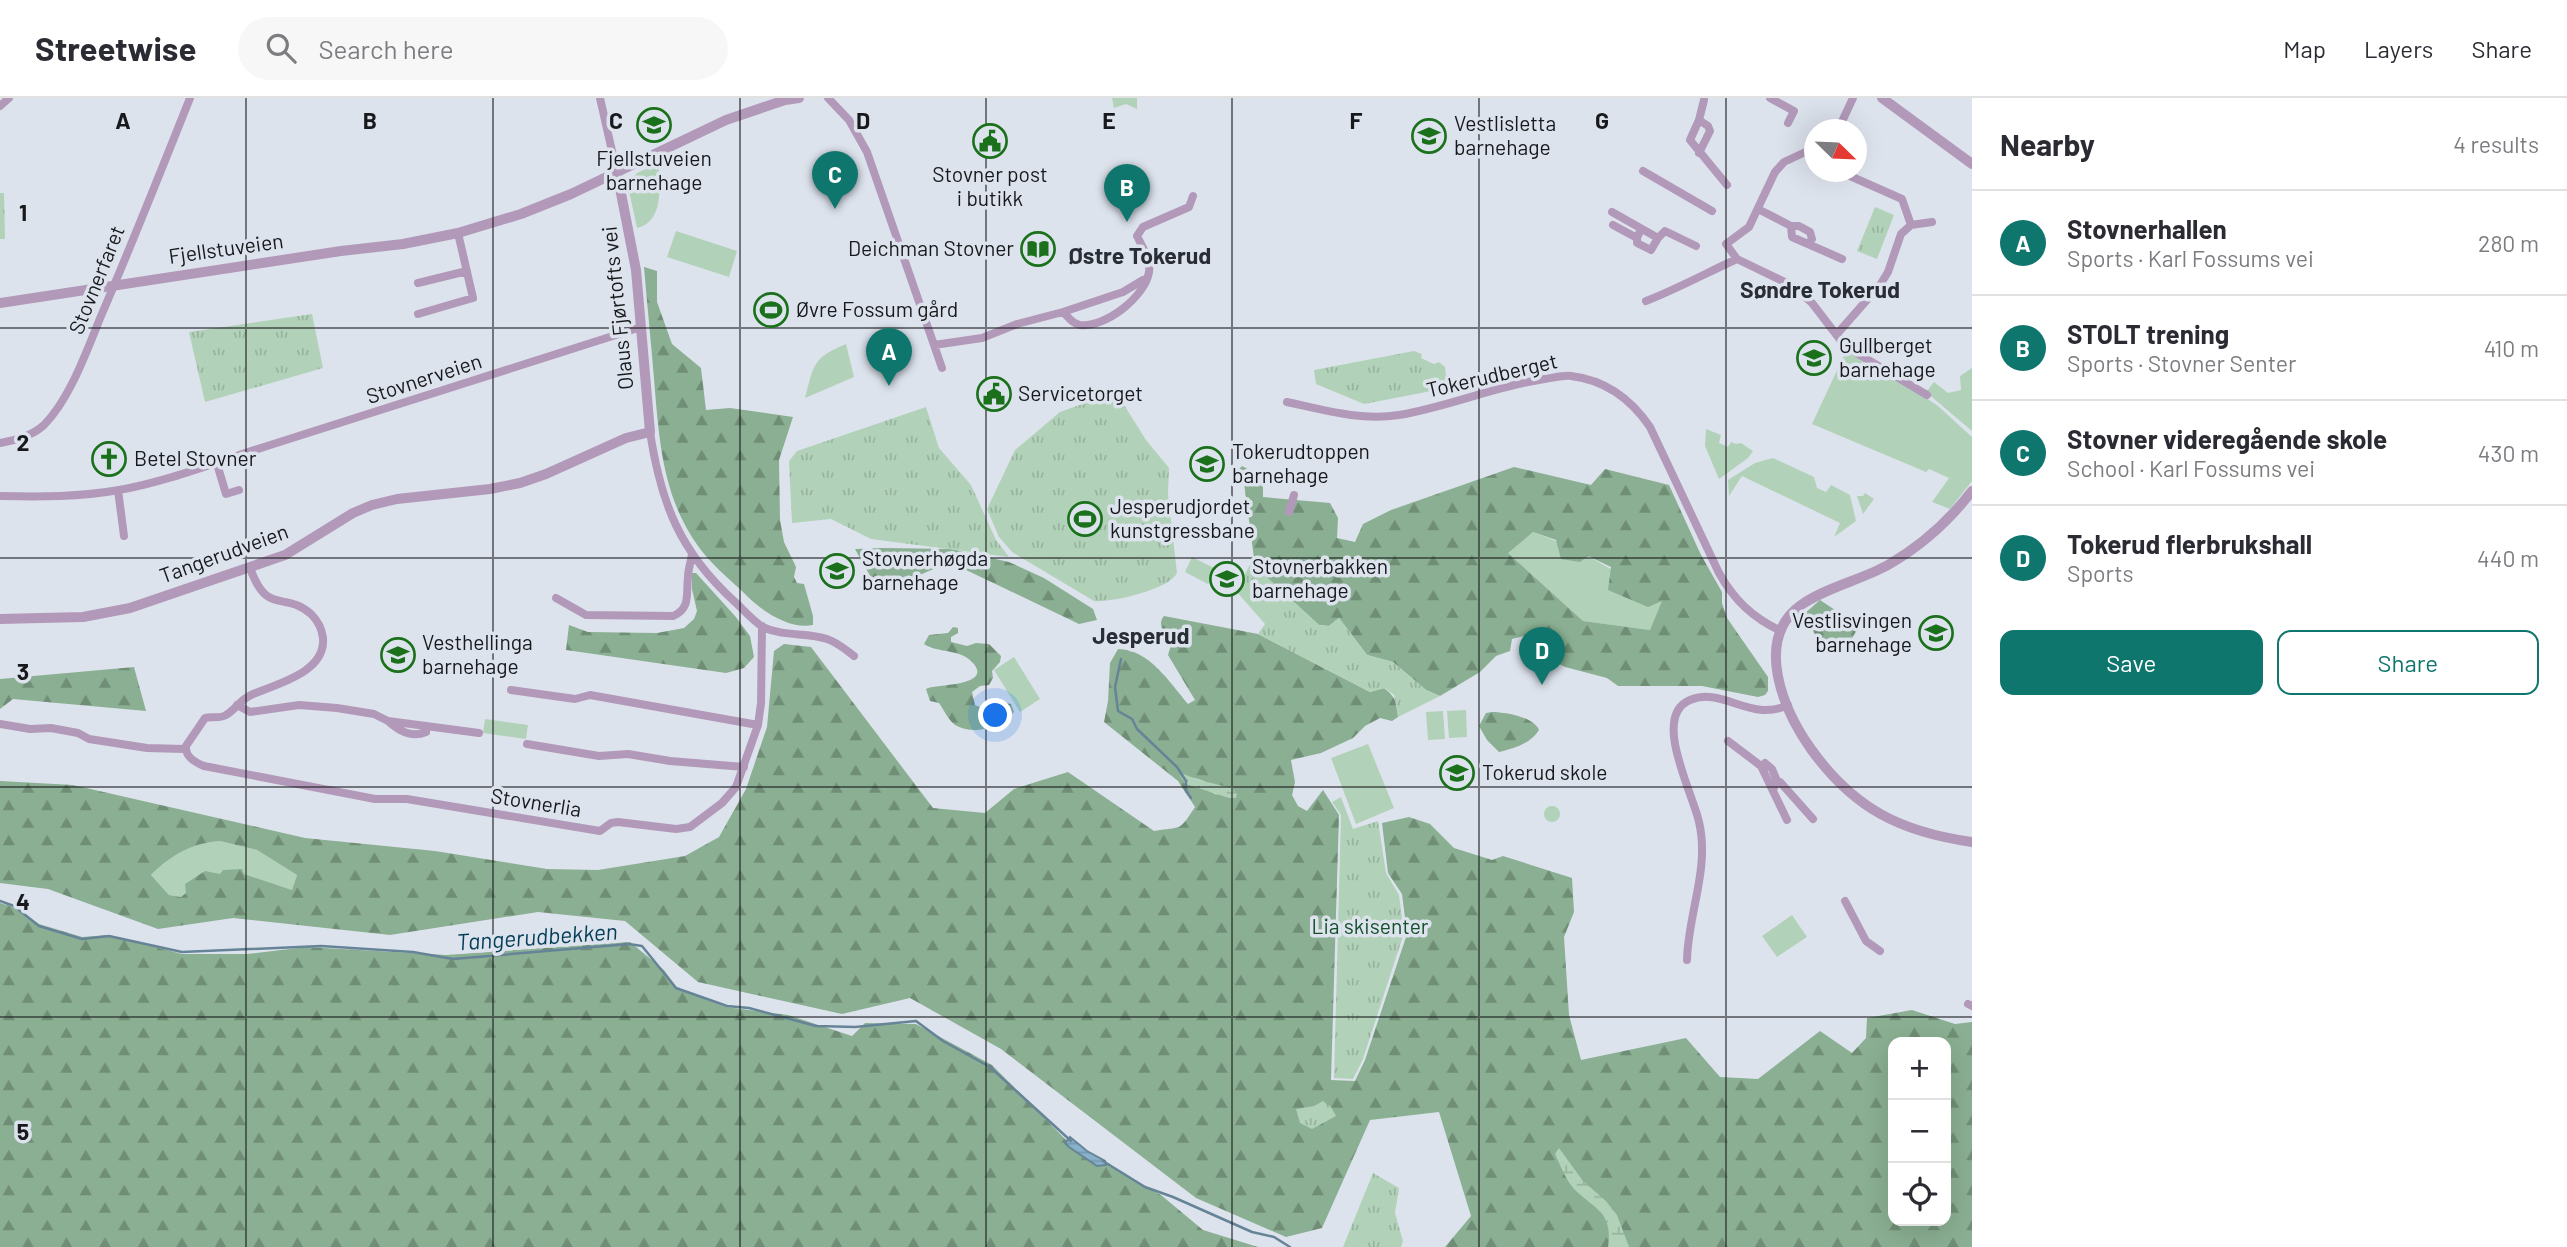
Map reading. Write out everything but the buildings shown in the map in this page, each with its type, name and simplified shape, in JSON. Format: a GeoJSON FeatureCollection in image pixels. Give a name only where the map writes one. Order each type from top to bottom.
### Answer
{"type":"FeatureCollection","features":[{"type":"Feature","properties":{"kind":"street"},"geometry":{"type":"LineString","coordinates":[[0,106],[9,98]]}},
{"type":"Feature","properties":{"kind":"street","name":"Stovnerfaret"},"geometry":{"type":"LineString","coordinates":[[0,443],[32,434],[44,425],[56,410],[79,369],[190,98]]}},
{"type":"Feature","properties":{"kind":"street","name":"Olaus Fjørtofts vei"},"geometry":{"type":"LineString","coordinates":[[600,98],[634,252],[650,432]]}},
{"type":"Feature","properties":{"kind":"street","name":"Fjellstuveien"},"geometry":{"type":"LineString","coordinates":[[0,303],[403,244],[458,233],[547,204],[617,173],[712,125],[786,99],[799,98]]}},
{"type":"Feature","properties":{"kind":"street"},"geometry":{"type":"LineString","coordinates":[[828,98],[849,120],[867,152],[942,368]]}},
{"type":"Feature","properties":{"kind":"street"},"geometry":{"type":"LineString","coordinates":[[1770,98],[1794,111],[1788,123]]}},
{"type":"Feature","properties":{"kind":"street"},"geometry":{"type":"LineString","coordinates":[[1843,119],[1853,98]]}},
{"type":"Feature","properties":{"kind":"street"},"geometry":{"type":"LineString","coordinates":[[1882,98],[1972,164]]}},
{"type":"Feature","properties":{"kind":"street"},"geometry":{"type":"LineString","coordinates":[[1704,100],[1699,120],[1689,140],[1727,185]]}},
{"type":"Feature","properties":{"kind":"street"},"geometry":{"type":"LineString","coordinates":[[1699,120],[1708,126],[1710,131],[1699,153]]}},
{"type":"Feature","properties":{"kind":"street"},"geometry":{"type":"LineString","coordinates":[[1804,153],[1784,162],[1775,172],[1749,227],[1727,244],[1737,259],[1793,286],[1812,303],[1845,346],[1927,395]]}},
{"type":"Feature","properties":{"kind":"street"},"geometry":{"type":"LineString","coordinates":[[1643,171],[1712,211]]}},
{"type":"Feature","properties":{"kind":"street"},"geometry":{"type":"LineString","coordinates":[[1864,182],[1902,199],[1911,225]]}},
{"type":"Feature","properties":{"kind":"street"},"geometry":{"type":"LineString","coordinates":[[1063,312],[1081,326],[1115,316],[1130,304],[1149,272],[1147,258],[1137,236],[1143,227],[1189,207],[1193,196]]}},
{"type":"Feature","properties":{"kind":"street"},"geometry":{"type":"LineString","coordinates":[[1758,209],[1791,226],[1799,226],[1810,232],[1812,239],[1808,244],[1842,259]]}},
{"type":"Feature","properties":{"kind":"street"},"geometry":{"type":"LineString","coordinates":[[1612,212],[1639,234]]}},
{"type":"Feature","properties":{"kind":"street"},"geometry":{"type":"LineString","coordinates":[[1837,334],[1880,285],[1888,272],[1901,234],[1911,225],[1932,222]]}},
{"type":"Feature","properties":{"kind":"street"},"geometry":{"type":"LineString","coordinates":[[1613,225],[1658,238]]}},
{"type":"Feature","properties":{"kind":"street"},"geometry":{"type":"LineString","coordinates":[[1639,234],[1637,243],[1651,250],[1665,232],[1696,246]]}},
{"type":"Feature","properties":{"kind":"street"},"geometry":{"type":"LineString","coordinates":[[418,314],[473,298],[458,233]]}},
{"type":"Feature","properties":{"kind":"street"},"geometry":{"type":"LineString","coordinates":[[1646,301],[1737,259]]}},
{"type":"Feature","properties":{"kind":"street"},"geometry":{"type":"LineString","coordinates":[[418,283],[467,271]]}},
{"type":"Feature","properties":{"kind":"street"},"geometry":{"type":"LineString","coordinates":[[934,345],[982,338],[1017,324],[1123,292],[1146,279]]}},
{"type":"Feature","properties":{"kind":"street","name":"Stovnerveien"},"geometry":{"type":"LineString","coordinates":[[0,496],[54,496],[118,490],[217,464],[641,327]]}},
{"type":"Feature","properties":{"kind":"street","name":"Tokerudberget"},"geometry":{"type":"LineString","coordinates":[[1287,402],[1363,418],[1399,415],[1534,380],[1568,375],[1595,381],[1618,393],[1634,406],[1650,427],[1731,593],[1756,617],[1781,631]]}},
{"type":"Feature","properties":{"kind":"street"},"geometry":{"type":"LineString","coordinates":[[650,432],[658,480],[674,522],[692,554],[717,585],[762,626],[829,639],[854,656]]}},
{"type":"Feature","properties":{"kind":"street","name":"Tangerudveien"},"geometry":{"type":"LineString","coordinates":[[0,619],[107,614],[250,568],[295,550],[353,513],[372,505],[397,499],[520,483],[626,438],[650,432]]}},
{"type":"Feature","properties":{"kind":"street"},"geometry":{"type":"LineString","coordinates":[[217,464],[226,494],[239,490]]}},
{"type":"Feature","properties":{"kind":"street"},"geometry":{"type":"LineString","coordinates":[[118,490],[124,536]]}},
{"type":"Feature","properties":{"kind":"street"},"geometry":{"type":"LineString","coordinates":[[1972,491],[1956,511],[1916,547],[1882,568],[1807,601],[1793,612],[1781,631],[1776,664],[1788,705],[1803,737],[1842,787],[1882,817],[1913,830],[1972,842]]}},
{"type":"Feature","properties":{"kind":"street"},"geometry":{"type":"LineString","coordinates":[[1289,512],[1294,495]]}},
{"type":"Feature","properties":{"kind":"street"},"geometry":{"type":"LineString","coordinates":[[556,598],[586,615],[673,616],[682,612],[686,604],[692,554]]}},
{"type":"Feature","properties":{"kind":"street"},"geometry":{"type":"LineString","coordinates":[[0,724],[78,733],[89,739],[147,748],[185,749],[188,740],[202,721],[209,716],[225,717],[249,696],[304,670],[316,660],[323,643],[321,629],[314,617],[304,610],[265,596],[250,568]]}},
{"type":"Feature","properties":{"kind":"street","name":"Stovnerlia"},"geometry":{"type":"LineString","coordinates":[[185,749],[191,758],[204,766],[375,799],[407,799],[600,831],[618,822],[676,829],[690,827],[722,803],[736,787],[744,766],[758,725],[761,703],[762,626]]}},
{"type":"Feature","properties":{"kind":"street"},"geometry":{"type":"LineString","coordinates":[[511,690],[575,699],[590,695],[758,725]]}},
{"type":"Feature","properties":{"kind":"street"},"geometry":{"type":"LineString","coordinates":[[1687,960],[1702,844],[1698,815],[1672,736],[1673,719],[1684,703],[1698,697],[1717,699],[1764,712],[1788,705]]}},
{"type":"Feature","properties":{"kind":"street"},"geometry":{"type":"LineString","coordinates":[[237,705],[250,712],[305,705],[374,714],[405,733],[426,732]]}},
{"type":"Feature","properties":{"kind":"street"},"geometry":{"type":"LineString","coordinates":[[388,721],[479,733]]}},
{"type":"Feature","properties":{"kind":"street"},"geometry":{"type":"LineString","coordinates":[[1727,741],[1763,765],[1775,786],[1787,820]]}},
{"type":"Feature","properties":{"kind":"street"},"geometry":{"type":"LineString","coordinates":[[527,744],[599,756],[628,754],[670,761],[744,766]]}},
{"type":"Feature","properties":{"kind":"street"},"geometry":{"type":"LineString","coordinates":[[1775,786],[1780,782],[1813,819]]}},
{"type":"Feature","properties":{"kind":"street"},"geometry":{"type":"LineString","coordinates":[[1845,901],[1866,941],[1880,951]]}},
{"type":"Feature","properties":{"kind":"green space"},"geometry":{"type":"Polygon","coordinates":[[[1112,98],[1137,98],[1137,109],[1126,104],[1114,108],[1112,98]]]}},
{"type":"Feature","properties":{"kind":"green space"},"geometry":{"type":"Polygon","coordinates":[[[659,163],[656,210],[646,224],[637,228],[628,186],[637,173],[659,163]]]}},
{"type":"Feature","properties":{"kind":"green space"},"geometry":{"type":"Polygon","coordinates":[[[0,193],[4,193],[5,239],[0,239],[0,193]]]}},
{"type":"Feature","properties":{"kind":"green space"},"geometry":{"type":"Polygon","coordinates":[[[1875,207],[1894,215],[1877,259],[1857,251],[1875,207]]]}},
{"type":"Feature","properties":{"kind":"green space"},"geometry":{"type":"Polygon","coordinates":[[[676,231],[737,251],[729,277],[667,257],[676,231]]]}},
{"type":"Feature","properties":{"kind":"green space"},"geometry":{"type":"Polygon","coordinates":[[[644,267],[657,271],[657,302],[672,344],[701,368],[706,410],[730,408],[793,417],[779,460],[780,520],[784,542],[796,567],[794,577],[797,583],[804,584],[813,625],[803,626],[784,621],[750,599],[703,552],[686,527],[664,466],[644,267]]]}},
{"type":"Feature","properties":{"kind":"green space"},"geometry":{"type":"Polygon","coordinates":[[[312,314],[323,368],[205,402],[189,332],[312,314]]]}},
{"type":"Feature","properties":{"kind":"green space"},"geometry":{"type":"Polygon","coordinates":[[[846,344],[854,377],[805,398],[816,364],[827,354],[846,344]]]}},
{"type":"Feature","properties":{"kind":"green space"},"geometry":{"type":"Polygon","coordinates":[[[1414,351],[1422,354],[1421,358],[1434,364],[1439,362],[1445,367],[1447,388],[1364,404],[1316,384],[1314,370],[1414,351]]]}},
{"type":"Feature","properties":{"kind":"green space"},"geometry":{"type":"Polygon","coordinates":[[[1846,351],[1938,406],[1972,437],[1972,481],[1950,509],[1932,502],[1949,478],[1929,469],[1926,472],[1812,424],[1846,351]]]}},
{"type":"Feature","properties":{"kind":"green space"},"geometry":{"type":"Polygon","coordinates":[[[1972,368],[1972,431],[1926,392],[1934,382],[1948,393],[1961,390],[1960,376],[1972,368]]]}},
{"type":"Feature","properties":{"kind":"green space"},"geometry":{"type":"Polygon","coordinates":[[[1116,392],[1146,440],[1169,468],[1168,494],[1177,573],[1172,579],[1152,589],[1126,597],[1094,601],[1012,552],[999,537],[987,509],[1015,450],[1060,412],[1116,392]]]}},
{"type":"Feature","properties":{"kind":"green space"},"geometry":{"type":"Polygon","coordinates":[[[926,407],[939,448],[971,485],[996,540],[1009,557],[871,539],[831,519],[792,523],[789,461],[797,451],[926,407]]]}},
{"type":"Feature","properties":{"kind":"green space"},"geometry":{"type":"Polygon","coordinates":[[[1706,429],[1721,435],[1719,443],[1728,447],[1731,442],[1741,443],[1753,451],[1748,458],[1719,479],[1705,446],[1706,429]]]}},
{"type":"Feature","properties":{"kind":"green space"},"geometry":{"type":"Polygon","coordinates":[[[1773,458],[1814,477],[1817,488],[1826,492],[1831,485],[1850,495],[1856,521],[1834,537],[1840,523],[1742,476],[1729,496],[1728,480],[1755,463],[1773,458]]]}},
{"type":"Feature","properties":{"kind":"green space"},"geometry":{"type":"Polygon","coordinates":[[[1242,466],[1250,470],[1263,487],[1263,497],[1330,503],[1338,518],[1337,538],[1355,542],[1363,524],[1391,510],[1514,467],[1591,485],[1605,469],[1669,485],[1701,555],[1722,592],[1727,618],[1768,677],[1768,691],[1758,697],[1702,686],[1618,686],[1607,678],[1565,667],[1532,650],[1524,636],[1512,639],[1510,651],[1496,656],[1480,672],[1440,696],[1426,690],[1393,662],[1367,655],[1339,618],[1329,626],[1319,625],[1251,563],[1254,558],[1244,483],[1236,472],[1242,466]],[[1533,532],[1508,553],[1583,621],[1650,630],[1662,601],[1648,607],[1608,590],[1611,567],[1588,556],[1580,562],[1561,559],[1556,540],[1533,532]]]}},
{"type":"Feature","properties":{"kind":"green space"},"geometry":{"type":"Polygon","coordinates":[[[1865,493],[1874,499],[1863,514],[1857,496],[1863,496],[1865,493]]]}},
{"type":"Feature","properties":{"kind":"green space"},"geometry":{"type":"Polygon","coordinates":[[[1533,532],[1600,563],[1663,601],[1650,630],[1583,621],[1507,552],[1533,532]]]}},
{"type":"Feature","properties":{"kind":"green space"},"geometry":{"type":"Polygon","coordinates":[[[855,549],[951,549],[1009,562],[1044,578],[1093,609],[1097,620],[1079,624],[964,569],[943,565],[894,586],[877,588],[855,549]]]}},
{"type":"Feature","properties":{"kind":"green space"},"geometry":{"type":"Polygon","coordinates":[[[1192,557],[1216,569],[1208,584],[1185,572],[1192,557]]]}},
{"type":"Feature","properties":{"kind":"green space"},"geometry":{"type":"Polygon","coordinates":[[[1251,563],[1319,625],[1329,626],[1339,618],[1367,655],[1393,662],[1426,690],[1440,696],[1398,717],[1394,695],[1385,688],[1370,692],[1258,634],[1265,624],[1236,591],[1251,563]]]}},
{"type":"Feature","properties":{"kind":"green space"},"geometry":{"type":"Polygon","coordinates":[[[692,573],[696,573],[750,636],[754,657],[744,668],[726,673],[566,650],[569,625],[588,632],[657,633],[684,628],[694,619],[697,611],[692,573]]]}},
{"type":"Feature","properties":{"kind":"green space"},"geometry":{"type":"Polygon","coordinates":[[[1820,600],[1859,626],[1844,653],[1818,639],[1803,615],[1820,600]]]}},
{"type":"Feature","properties":{"kind":"green space"},"geometry":{"type":"Polygon","coordinates":[[[1164,616],[1258,634],[1370,692],[1384,688],[1395,700],[1398,717],[1392,721],[1380,718],[1365,726],[1353,738],[1321,753],[1291,760],[1295,782],[1292,795],[1298,806],[1307,811],[1323,790],[1339,815],[1331,1080],[1355,1081],[1365,1060],[1407,934],[1402,894],[1388,873],[1382,823],[1409,817],[1430,824],[1454,848],[1492,860],[1503,856],[1572,878],[1574,912],[1564,937],[1569,1015],[1581,1060],[1686,1038],[1720,1077],[1758,1079],[1820,1031],[1852,1053],[1866,1038],[1867,1018],[1912,1010],[1955,1024],[1972,1022],[1972,1247],[1445,1247],[1471,1216],[1439,1112],[1370,1120],[1322,1228],[1286,1237],[1196,1198],[1001,1049],[910,998],[842,1014],[698,982],[625,921],[538,912],[390,935],[233,918],[158,929],[48,889],[0,883],[0,781],[73,785],[305,838],[435,851],[547,869],[598,870],[685,856],[719,837],[746,789],[767,727],[774,651],[784,644],[811,647],[933,808],[985,813],[1014,789],[1068,772],[1154,831],[1175,828],[1182,825],[1195,807],[1178,781],[1104,722],[1110,663],[1118,649],[1129,651],[1149,661],[1188,704],[1195,700],[1168,655],[1171,645],[1161,623],[1164,616]],[[1189,777],[1186,784],[1217,795],[1212,787],[1189,777]],[[220,841],[200,844],[182,851],[151,875],[169,895],[181,897],[186,893],[185,884],[205,871],[220,874],[223,870],[242,869],[244,874],[292,890],[297,875],[257,850],[220,841]]]}},
{"type":"Feature","properties":{"kind":"green space"},"geometry":{"type":"Polygon","coordinates":[[[953,627],[958,628],[958,633],[951,637],[951,642],[967,646],[976,643],[989,644],[1001,656],[1000,662],[992,671],[993,678],[989,685],[980,686],[972,692],[975,705],[982,708],[991,702],[999,707],[1006,703],[1011,704],[1014,712],[1002,722],[988,728],[972,730],[957,726],[939,703],[930,701],[926,689],[969,681],[975,677],[977,671],[969,659],[924,644],[929,635],[948,633],[953,627]]]}},
{"type":"Feature","properties":{"kind":"green space"},"geometry":{"type":"Polygon","coordinates":[[[1014,657],[1040,699],[1020,712],[994,670],[1014,657]]]}},
{"type":"Feature","properties":{"kind":"green space"},"geometry":{"type":"Polygon","coordinates":[[[134,667],[146,711],[13,699],[0,709],[0,679],[134,667]]]}},
{"type":"Feature","properties":{"kind":"green space"},"geometry":{"type":"Polygon","coordinates":[[[1466,710],[1467,737],[1449,738],[1447,711],[1466,710]]]}},
{"type":"Feature","properties":{"kind":"green space"},"geometry":{"type":"Polygon","coordinates":[[[1443,711],[1445,739],[1428,740],[1426,712],[1443,711]]]}},
{"type":"Feature","properties":{"kind":"green space"},"geometry":{"type":"Polygon","coordinates":[[[1486,713],[1525,719],[1539,730],[1526,742],[1499,752],[1487,740],[1479,726],[1486,713]]]}},
{"type":"Feature","properties":{"kind":"green space"},"geometry":{"type":"Polygon","coordinates":[[[485,719],[528,725],[526,739],[483,733],[485,719]]]}},
{"type":"Feature","properties":{"kind":"green space"},"geometry":{"type":"Polygon","coordinates":[[[1368,744],[1394,808],[1356,824],[1331,758],[1368,744]]]}},
{"type":"Feature","properties":{"kind":"green space"},"geometry":{"type":"Polygon","coordinates":[[[1181,773],[1233,788],[1237,794],[1236,798],[1186,784],[1180,777],[1181,773]]]}},
{"type":"Feature","properties":{"kind":"green space","name":"Lia skisenter"},"geometry":{"type":"Polygon","coordinates":[[[1341,797],[1353,829],[1378,821],[1386,873],[1399,895],[1404,933],[1363,1059],[1353,1079],[1334,1078],[1341,815],[1332,802],[1341,797]]]}},
{"type":"Feature","properties":{"kind":"green space"},"geometry":{"type":"Polygon","coordinates":[[[1549,806],[1555,806],[1560,814],[1558,820],[1549,822],[1544,817],[1544,811],[1549,806]]]}},
{"type":"Feature","properties":{"kind":"green space"},"geometry":{"type":"Polygon","coordinates":[[[220,841],[257,850],[297,875],[292,890],[244,874],[220,874],[181,897],[169,895],[151,875],[182,851],[200,844],[220,841]]]}},
{"type":"Feature","properties":{"kind":"green space"},"geometry":{"type":"Polygon","coordinates":[[[0,903],[14,907],[39,924],[82,937],[109,935],[182,954],[247,954],[307,947],[446,955],[630,942],[664,970],[678,989],[726,1007],[788,1015],[852,1036],[865,1023],[916,1024],[992,1065],[1067,1141],[1161,1195],[1203,1230],[1258,1247],[0,1247],[0,903]]]}},
{"type":"Feature","properties":{"kind":"green space"},"geometry":{"type":"Polygon","coordinates":[[[1792,915],[1807,937],[1777,957],[1762,936],[1792,915]]]}},
{"type":"Feature","properties":{"kind":"green space"},"geometry":{"type":"Polygon","coordinates":[[[1323,1101],[1331,1107],[1336,1116],[1312,1129],[1300,1123],[1296,1109],[1314,1106],[1323,1101]]]}},
{"type":"Feature","properties":{"kind":"green space"},"geometry":{"type":"Polygon","coordinates":[[[1559,1148],[1583,1181],[1606,1201],[1617,1215],[1629,1247],[1608,1247],[1609,1235],[1605,1218],[1568,1181],[1555,1154],[1559,1148]]]}},
{"type":"Feature","properties":{"kind":"green space"},"geometry":{"type":"Polygon","coordinates":[[[1373,1173],[1399,1188],[1395,1213],[1403,1241],[1401,1247],[1343,1247],[1373,1173]]]}},
{"type":"Feature","properties":{"kind":"water"},"geometry":{"type":"Polygon","coordinates":[[[1070,1137],[1105,1161],[1106,1165],[1097,1166],[1069,1147],[1065,1143],[1070,1137]]]}},
{"type":"Feature","properties":{"kind":"waterway"},"geometry":{"type":"LineString","coordinates":[[1121,659],[1115,687],[1118,711],[1132,719],[1137,729],[1177,767],[1186,781],[1186,791],[1191,798]]}},
{"type":"Feature","properties":{"kind":"waterway","name":"Tangerudbekken"},"geometry":{"type":"LineString","coordinates":[[0,901],[14,906],[39,926],[82,939],[109,936],[182,952],[321,946],[413,952],[453,959],[629,944],[642,946],[676,988],[727,1006],[749,1008],[816,1026],[855,1027],[916,1021],[943,1041],[990,1067],[1071,1141]]}},
{"type":"Feature","properties":{"kind":"waterway","name":"Tangerudbekken"},"geometry":{"type":"LineString","coordinates":[[1103,1161],[1145,1187],[1252,1232],[1274,1237],[1290,1247]]}},
{"type":"Feature","properties":{"kind":"place","name":"Fjellstuveien barnehage"},"geometry":{"type":"Point","coordinates":[654,125]}},
{"type":"Feature","properties":{"kind":"place","name":"Vestlisletta barnehage"},"geometry":{"type":"Point","coordinates":[1429,136]}},
{"type":"Feature","properties":{"kind":"place","name":"Stovner post i butikk"},"geometry":{"type":"Point","coordinates":[990,141]}},
{"type":"Feature","properties":{"kind":"place","name":"Stovner videregående skole"},"geometry":{"type":"Point","coordinates":[835,209]}},
{"type":"Feature","properties":{"kind":"place","name":"STOLT trening"},"geometry":{"type":"Point","coordinates":[1127,222]}},
{"type":"Feature","properties":{"kind":"place","name":"Deichman Stovner"},"geometry":{"type":"Point","coordinates":[1038,249]}},
{"type":"Feature","properties":{"kind":"place","name":"Øvre Fossum gård"},"geometry":{"type":"Point","coordinates":[771,310]}},
{"type":"Feature","properties":{"kind":"place","name":"Gullberget barnehage"},"geometry":{"type":"Point","coordinates":[1814,358]}},
{"type":"Feature","properties":{"kind":"place","name":"Stovnerhallen"},"geometry":{"type":"Point","coordinates":[889,386]}},
{"type":"Feature","properties":{"kind":"place","name":"Servicetorget"},"geometry":{"type":"Point","coordinates":[994,394]}},
{"type":"Feature","properties":{"kind":"place","name":"Betel Stovner"},"geometry":{"type":"Point","coordinates":[109,459]}},
{"type":"Feature","properties":{"kind":"place","name":"Tokerudtoppen barnehage"},"geometry":{"type":"Point","coordinates":[1207,464]}},
{"type":"Feature","properties":{"kind":"place","name":"Jesperudjordet kunstgressbane"},"geometry":{"type":"Point","coordinates":[1085,519]}},
{"type":"Feature","properties":{"kind":"place","name":"Stovnerhøgda barnehage"},"geometry":{"type":"Point","coordinates":[837,571]}},
{"type":"Feature","properties":{"kind":"place","name":"Stovnerbakken barnehage"},"geometry":{"type":"Point","coordinates":[1227,579]}},
{"type":"Feature","properties":{"kind":"place","name":"Vestlisvingen barnehage"},"geometry":{"type":"Point","coordinates":[1936,633]}},
{"type":"Feature","properties":{"kind":"place","name":"Vesthellinga barnehage"},"geometry":{"type":"Point","coordinates":[398,655]}},
{"type":"Feature","properties":{"kind":"place","name":"Tokerud flerbrukshall"},"geometry":{"type":"Point","coordinates":[1542,685]}},
{"type":"Feature","properties":{"kind":"place","name":"Tokerud skole"},"geometry":{"type":"Point","coordinates":[1457,773]}},
{"type":"Feature","properties":{"kind":"district","name":"Østre Tokerud"},"geometry":{"type":"Point","coordinates":[1140,256]}},
{"type":"Feature","properties":{"kind":"district","name":"Søndre Tokerud"},"geometry":{"type":"Point","coordinates":[1820,290]}},
{"type":"Feature","properties":{"kind":"district","name":"Jesperud"},"geometry":{"type":"Point","coordinates":[1141,636]}}]}
